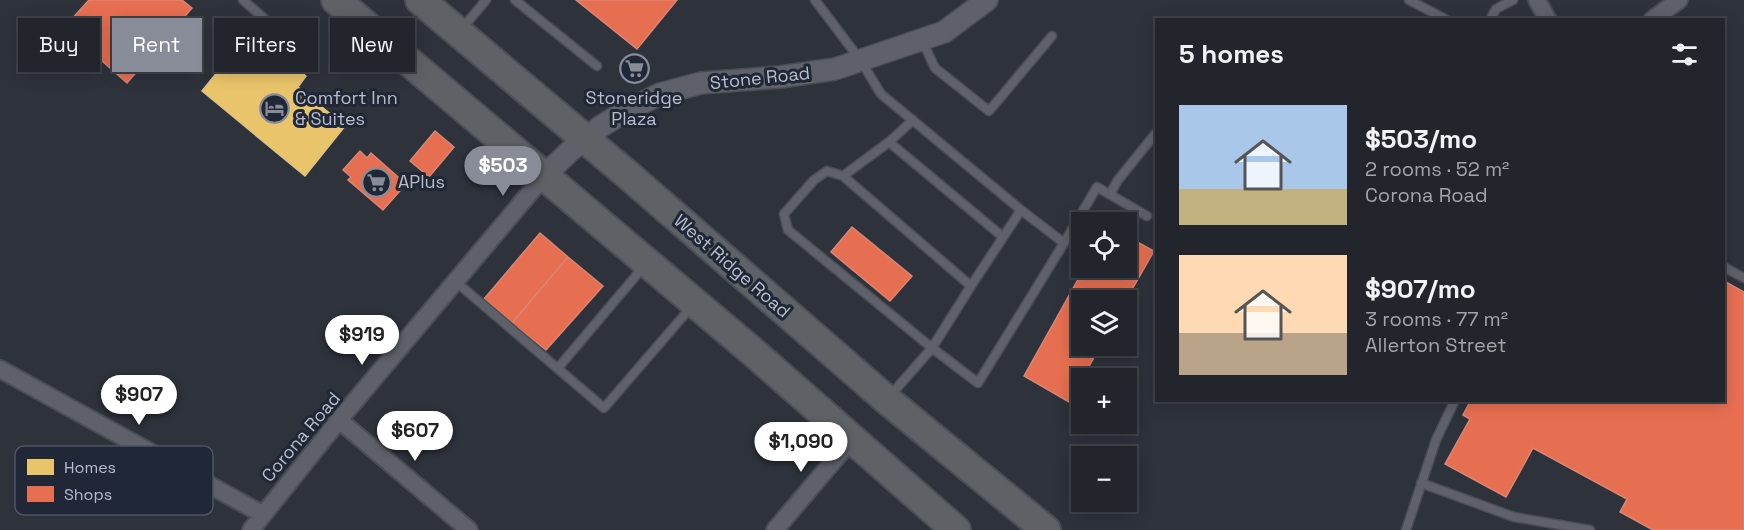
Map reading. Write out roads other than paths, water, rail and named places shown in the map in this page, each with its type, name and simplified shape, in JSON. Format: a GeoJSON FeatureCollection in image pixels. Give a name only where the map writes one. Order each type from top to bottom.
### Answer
{"type":"FeatureCollection","features":[{"type":"Feature","properties":{"kind":"highway"},"geometry":{"type":"LineString","coordinates":[[336,0],[647,262],[956,530]]}},
{"type":"Feature","properties":{"kind":"highway","name":"West Ridge Road"},"geometry":{"type":"LineString","coordinates":[[420,0],[585,138],[887,400],[1046,530]]}},
{"type":"Feature","properties":{"kind":"street","name":"Stone Road"},"geometry":{"type":"LineString","coordinates":[[544,176],[585,138],[624,112],[660,94],[723,80],[809,74],[861,61],[944,32],[987,0]]}},
{"type":"Feature","properties":{"kind":"street"},"geometry":{"type":"LineString","coordinates":[[1537,0],[1547,18]]}},
{"type":"Feature","properties":{"kind":"street"},"geometry":{"type":"LineString","coordinates":[[1655,18],[1679,0]]}},
{"type":"Feature","properties":{"kind":"street","name":"Corona Road"},"geometry":{"type":"LineString","coordinates":[[251,530],[339,420],[544,176]]}},
{"type":"Feature","properties":{"kind":"street"},"geometry":{"type":"LineString","coordinates":[[0,369],[139,446]]}},
{"type":"Feature","properties":{"kind":"street"},"geometry":{"type":"LineString","coordinates":[[339,420],[469,530]]}},
{"type":"Feature","properties":{"kind":"street"},"geometry":{"type":"LineString","coordinates":[[775,530],[852,439]]}},
{"type":"Feature","properties":{"kind":"street"},"geometry":{"type":"LineString","coordinates":[[213,487],[262,514]]}},
{"type":"Feature","properties":{"kind":"lane"},"geometry":{"type":"LineString","coordinates":[[243,0],[264,18]]}},
{"type":"Feature","properties":{"kind":"lane"},"geometry":{"type":"LineString","coordinates":[[459,32],[486,0]]}},
{"type":"Feature","properties":{"kind":"lane"},"geometry":{"type":"LineString","coordinates":[[515,0],[597,66]]}},
{"type":"Feature","properties":{"kind":"lane"},"geometry":{"type":"LineString","coordinates":[[814,0],[861,61],[881,94],[1064,243]]}},
{"type":"Feature","properties":{"kind":"lane"},"geometry":{"type":"LineString","coordinates":[[1409,0],[1443,18]]}},
{"type":"Feature","properties":{"kind":"lane"},"geometry":{"type":"LineString","coordinates":[[1491,18],[1496,9],[1513,0]]}},
{"type":"Feature","properties":{"kind":"lane"},"geometry":{"type":"LineString","coordinates":[[922,40],[935,68],[989,111],[1052,36]]}},
{"type":"Feature","properties":{"kind":"lane"},"geometry":{"type":"LineString","coordinates":[[843,176],[889,142],[913,120]]}},
{"type":"Feature","properties":{"kind":"lane"},"geometry":{"type":"LineString","coordinates":[[1110,194],[1118,180],[1155,134]]}},
{"type":"Feature","properties":{"kind":"lane"},"geometry":{"type":"LineString","coordinates":[[889,142],[1003,237]]}},
{"type":"Feature","properties":{"kind":"lane"},"geometry":{"type":"LineString","coordinates":[[971,286],[843,176],[827,171],[814,180],[784,214],[788,230],[932,348],[978,382],[1097,187],[1147,216]]}},
{"type":"Feature","properties":{"kind":"lane"},"geometry":{"type":"LineString","coordinates":[[887,400],[932,348],[1021,210]]}},
{"type":"Feature","properties":{"kind":"lane"},"geometry":{"type":"LineString","coordinates":[[558,368],[647,262]]}},
{"type":"Feature","properties":{"kind":"lane"},"geometry":{"type":"LineString","coordinates":[[1725,268],[1744,278]]}},
{"type":"Feature","properties":{"kind":"lane"},"geometry":{"type":"LineString","coordinates":[[455,281],[604,408],[694,303]]}},
{"type":"Feature","properties":{"kind":"lane"},"geometry":{"type":"LineString","coordinates":[[1406,530],[1436,440],[1454,402]]}},
{"type":"Feature","properties":{"kind":"lane"},"geometry":{"type":"LineString","coordinates":[[1420,483],[1514,517],[1561,527],[1590,530]]}},
{"type":"Feature","properties":{"kind":"place","name":"Stoneridge Plaza"},"geometry":{"type":"Point","coordinates":[634,69]}},
{"type":"Feature","properties":{"kind":"place","name":"Comfort Inn & Suites"},"geometry":{"type":"Point","coordinates":[274,108]}},
{"type":"Feature","properties":{"kind":"place","name":"APlus"},"geometry":{"type":"Point","coordinates":[377,182]}}]}
